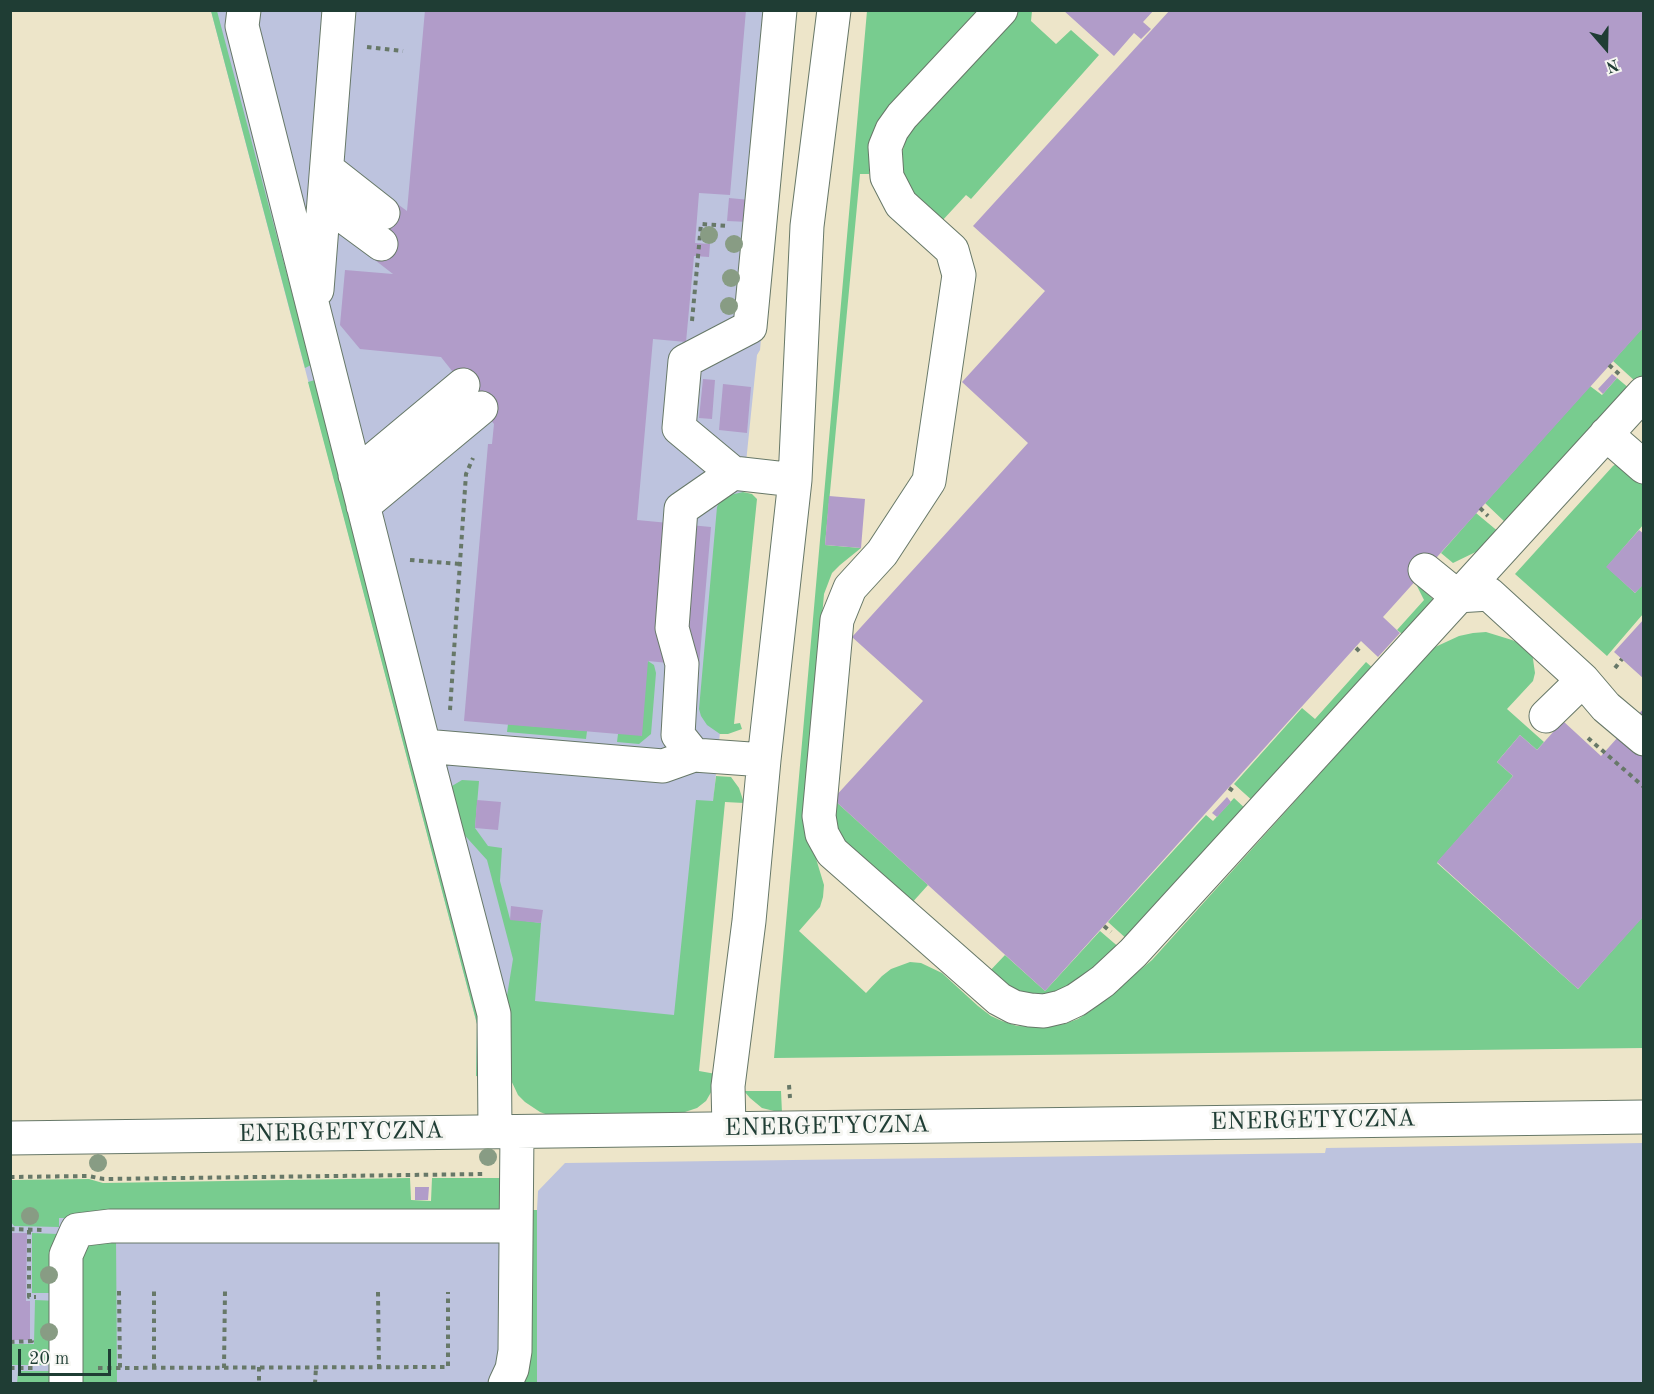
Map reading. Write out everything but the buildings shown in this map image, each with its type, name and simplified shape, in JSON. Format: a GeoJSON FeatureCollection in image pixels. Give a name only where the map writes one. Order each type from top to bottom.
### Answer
{"type":"FeatureCollection","features":[{"type":"Feature","properties":{"kind":"street"},"geometry":{"type":"LineString","coordinates":[[244,10],[242,26],[494,1014],[506,1132],[516,1174],[515,1351],[512,1369],[505,1383]]}},
{"type":"Feature","properties":{"kind":"street"},"geometry":{"type":"LineString","coordinates":[[315,315],[339,10]]}},
{"type":"Feature","properties":{"kind":"street"},"geometry":{"type":"LineString","coordinates":[[780,10],[750,327],[685,361],[680,428],[733,473],[795,480]]}},
{"type":"Feature","properties":{"kind":"street"},"geometry":{"type":"LineString","coordinates":[[729,1128],[728,1086],[749,921],[795,480],[807,226],[834,10]]}},
{"type":"Feature","properties":{"kind":"street"},"geometry":{"type":"LineString","coordinates":[[1000,10],[902,116],[892,130],[885,147],[887,177],[901,204],[952,250],[959,275],[929,481],[882,553],[850,588],[837,620],[819,816],[822,834],[832,852],[999,999],[1014,1007],[1030,1011],[1044,1011],[1076,1000],[1103,981],[1133,952],[1457,596],[1630,416]]}},
{"type":"Feature","properties":{"kind":"street"},"geometry":{"type":"LineString","coordinates":[[324,202],[382,228],[327,169]]}},
{"type":"Feature","properties":{"kind":"street"},"geometry":{"type":"LineString","coordinates":[[355,475],[472,397],[363,506]]}},
{"type":"Feature","properties":{"kind":"street"},"geometry":{"type":"LineString","coordinates":[[1630,416],[1644,467]]}},
{"type":"Feature","properties":{"kind":"street"},"geometry":{"type":"LineString","coordinates":[[694,755],[678,735],[682,664],[672,628],[681,509],[733,473]]}},
{"type":"Feature","properties":{"kind":"street"},"geometry":{"type":"LineString","coordinates":[[1425,570],[1457,596],[1489,594],[1583,680],[1606,707],[1644,739]]}},
{"type":"Feature","properties":{"kind":"street"},"geometry":{"type":"LineString","coordinates":[[1546,716],[1583,680]]}},
{"type":"Feature","properties":{"kind":"street"},"geometry":{"type":"LineString","coordinates":[[424,746],[663,766],[694,755],[764,760]]}},
{"type":"Feature","properties":{"kind":"street","name":"ENERGETYCZNA"},"geometry":{"type":"LineString","coordinates":[[10,1138],[1644,1117]]}},
{"type":"Feature","properties":{"kind":"street"},"geometry":{"type":"LineString","coordinates":[[66,1376],[66,1255],[77,1230],[110,1227],[516,1226]]}},
{"type":"Feature","properties":{"kind":"path"},"geometry":{"type":"LineString","coordinates":[[363,46],[403,51]]}},
{"type":"Feature","properties":{"kind":"path"},"geometry":{"type":"LineString","coordinates":[[688,359],[701,224],[759,229]]}},
{"type":"Feature","properties":{"kind":"path"},"geometry":{"type":"LineString","coordinates":[[449,718],[466,474],[477,453]]}},
{"type":"Feature","properties":{"kind":"path"},"geometry":{"type":"LineString","coordinates":[[376,557],[460,564]]}},
{"type":"Feature","properties":{"kind":"path"},"geometry":{"type":"LineString","coordinates":[[1586,736],[1644,786]]}},
{"type":"Feature","properties":{"kind":"path"},"geometry":{"type":"LineString","coordinates":[[10,1177],[88,1176],[104,1179],[516,1174]]}},
{"type":"Feature","properties":{"kind":"path"},"geometry":{"type":"LineString","coordinates":[[10,1230],[46,1230]]}},
{"type":"Feature","properties":{"kind":"path"},"geometry":{"type":"LineString","coordinates":[[154,1290],[154,1368]]}},
{"type":"Feature","properties":{"kind":"path"},"geometry":{"type":"LineString","coordinates":[[119,1291],[120,1368]]}},
{"type":"Feature","properties":{"kind":"path"},"geometry":{"type":"LineString","coordinates":[[224,1368],[225,1291]]}},
{"type":"Feature","properties":{"kind":"path"},"geometry":{"type":"LineString","coordinates":[[378,1292],[379,1368]]}},
{"type":"Feature","properties":{"kind":"path"},"geometry":{"type":"LineString","coordinates":[[10,1368],[66,1376],[120,1368],[448,1367],[448,1292]]}},
{"type":"Feature","properties":{"kind":"path"},"geometry":{"type":"LineString","coordinates":[[33,1297],[33,1308]]}},
{"type":"Feature","properties":{"kind":"path"},"geometry":{"type":"LineString","coordinates":[[10,1341],[32,1341],[33,1330]]}},
{"type":"Feature","properties":{"kind":"path"},"geometry":{"type":"LineString","coordinates":[[259,1367],[259,1383]]}},
{"type":"Feature","properties":{"kind":"path"},"geometry":{"type":"LineString","coordinates":[[315,1367],[315,1383]]}},
{"type":"Feature","properties":{"kind":"shaded area"},"geometry":{"type":"Polygon","coordinates":[[[211,11],[791,11],[760,350],[757,355],[743,492],[687,1076],[476,1076],[477,1024],[211,11]]]}},
{"type":"Feature","properties":{"kind":"shaded area"},"geometry":{"type":"Polygon","coordinates":[[[1643,1143],[1643,1383],[11,1384],[11,1199],[55,1211],[537,1210],[538,1191],[565,1163],[1325,1153],[1326,1148],[1643,1143]]]}},
{"type":"Feature","properties":{"kind":"green space"},"geometry":{"type":"Polygon","coordinates":[[[211,11],[217,11],[311,365],[305,368],[211,11]]]}},
{"type":"Feature","properties":{"kind":"green space"},"geometry":{"type":"Polygon","coordinates":[[[867,11],[981,11],[869,146],[869,174],[860,174],[825,545],[861,548],[832,573],[824,594],[805,812],[808,832],[824,885],[820,907],[799,931],[866,993],[891,969],[910,962],[921,963],[942,973],[978,1006],[1002,1021],[1017,1026],[1047,1027],[1078,1019],[1152,960],[1433,648],[1459,636],[1486,632],[1512,640],[1532,652],[1535,673],[1533,681],[1507,709],[1544,742],[1537,750],[1520,735],[1497,762],[1513,776],[1437,863],[1578,989],[1643,916],[1643,1048],[774,1058],[867,11]]]}},
{"type":"Feature","properties":{"kind":"green space"},"geometry":{"type":"Polygon","coordinates":[[[1019,11],[1032,11],[1031,21],[1056,44],[1071,30],[1099,55],[971,199],[966,195],[941,222],[912,194],[905,180],[901,167],[906,139],[914,126],[1019,11]]]}},
{"type":"Feature","properties":{"kind":"green space"},"geometry":{"type":"Polygon","coordinates":[[[1643,327],[1643,375],[1636,382],[1613,361],[1643,327]]]}},
{"type":"Feature","properties":{"kind":"green space"},"geometry":{"type":"Polygon","coordinates":[[[1617,378],[1630,389],[1506,523],[1485,503],[1590,386],[1602,395],[1617,378]]]}},
{"type":"Feature","properties":{"kind":"green space"},"geometry":{"type":"Polygon","coordinates":[[[315,380],[482,1023],[481,1077],[476,1076],[477,1024],[308,382],[315,380]]]}},
{"type":"Feature","properties":{"kind":"green space"},"geometry":{"type":"Polygon","coordinates":[[[1619,462],[1643,478],[1643,525],[1607,567],[1635,593],[1643,584],[1643,614],[1607,656],[1515,574],[1619,462]]]}},
{"type":"Feature","properties":{"kind":"green space"},"geometry":{"type":"Polygon","coordinates":[[[743,492],[752,494],[757,499],[734,724],[740,723],[742,729],[720,734],[707,725],[699,709],[717,507],[720,501],[730,495],[743,492]]]}},
{"type":"Feature","properties":{"kind":"green space"},"geometry":{"type":"Polygon","coordinates":[[[1476,513],[1500,533],[1488,546],[1453,563],[1441,553],[1476,513]]]}},
{"type":"Feature","properties":{"kind":"green space"},"geometry":{"type":"Polygon","coordinates":[[[1415,582],[1436,602],[1405,636],[1397,630],[1424,600],[1415,582]]]}},
{"type":"Feature","properties":{"kind":"green space"},"geometry":{"type":"Polygon","coordinates":[[[648,661],[654,665],[656,673],[651,734],[639,744],[617,742],[618,734],[648,661]]]}},
{"type":"Feature","properties":{"kind":"green space"},"geometry":{"type":"Polygon","coordinates":[[[1366,662],[1375,670],[1255,803],[1234,784],[1302,708],[1315,719],[1366,662]]]}},
{"type":"Feature","properties":{"kind":"green space"},"geometry":{"type":"Polygon","coordinates":[[[508,724],[587,731],[586,739],[507,732],[508,724]]]}},
{"type":"Feature","properties":{"kind":"green space"},"geometry":{"type":"Polygon","coordinates":[[[716,776],[731,777],[739,788],[744,803],[725,802],[699,1071],[716,1074],[714,1087],[706,1101],[697,1108],[679,1114],[548,1115],[540,1112],[518,1095],[509,1076],[506,1002],[513,959],[487,860],[459,829],[450,793],[452,786],[462,780],[479,781],[475,828],[488,846],[502,848],[500,881],[510,919],[541,923],[535,1001],[674,1015],[696,800],[713,801],[716,776]]]}},
{"type":"Feature","properties":{"kind":"green space"},"geometry":{"type":"Polygon","coordinates":[[[1234,798],[1248,811],[1129,941],[1108,922],[1206,815],[1213,821],[1234,798]]]}},
{"type":"Feature","properties":{"kind":"green space"},"geometry":{"type":"Polygon","coordinates":[[[833,799],[928,885],[910,905],[849,851],[833,824],[833,799]]]}},
{"type":"Feature","properties":{"kind":"green space"},"geometry":{"type":"Polygon","coordinates":[[[1100,931],[1121,949],[1062,993],[1030,997],[986,975],[1005,955],[1045,991],[1100,931]]]}},
{"type":"Feature","properties":{"kind":"green space"},"geometry":{"type":"Polygon","coordinates":[[[744,1091],[781,1091],[782,1113],[762,1108],[744,1091]]]}},
{"type":"Feature","properties":{"kind":"green space"},"geometry":{"type":"Polygon","coordinates":[[[410,1178],[411,1200],[431,1201],[432,1178],[501,1178],[502,1210],[491,1217],[59,1218],[59,1227],[14,1226],[11,1222],[11,1180],[89,1179],[103,1183],[410,1178]]]}},
{"type":"Feature","properties":{"kind":"green space"},"geometry":{"type":"Polygon","coordinates":[[[529,1210],[537,1210],[537,1383],[520,1384],[529,1210]]]}},
{"type":"Feature","properties":{"kind":"green space"},"geometry":{"type":"Polygon","coordinates":[[[32,1233],[58,1234],[58,1293],[32,1293],[32,1233]]]}},
{"type":"Feature","properties":{"kind":"green space"},"geometry":{"type":"Polygon","coordinates":[[[116,1235],[117,1383],[75,1384],[79,1255],[89,1244],[116,1235]]]}},
{"type":"Feature","properties":{"kind":"green space"},"geometry":{"type":"Polygon","coordinates":[[[35,1300],[58,1301],[58,1365],[11,1365],[10,1344],[34,1344],[35,1300]]]}},
{"type":"Feature","properties":{"kind":"green space"},"geometry":{"type":"Polygon","coordinates":[[[18,1371],[58,1371],[58,1383],[17,1384],[18,1371]]]}}]}
